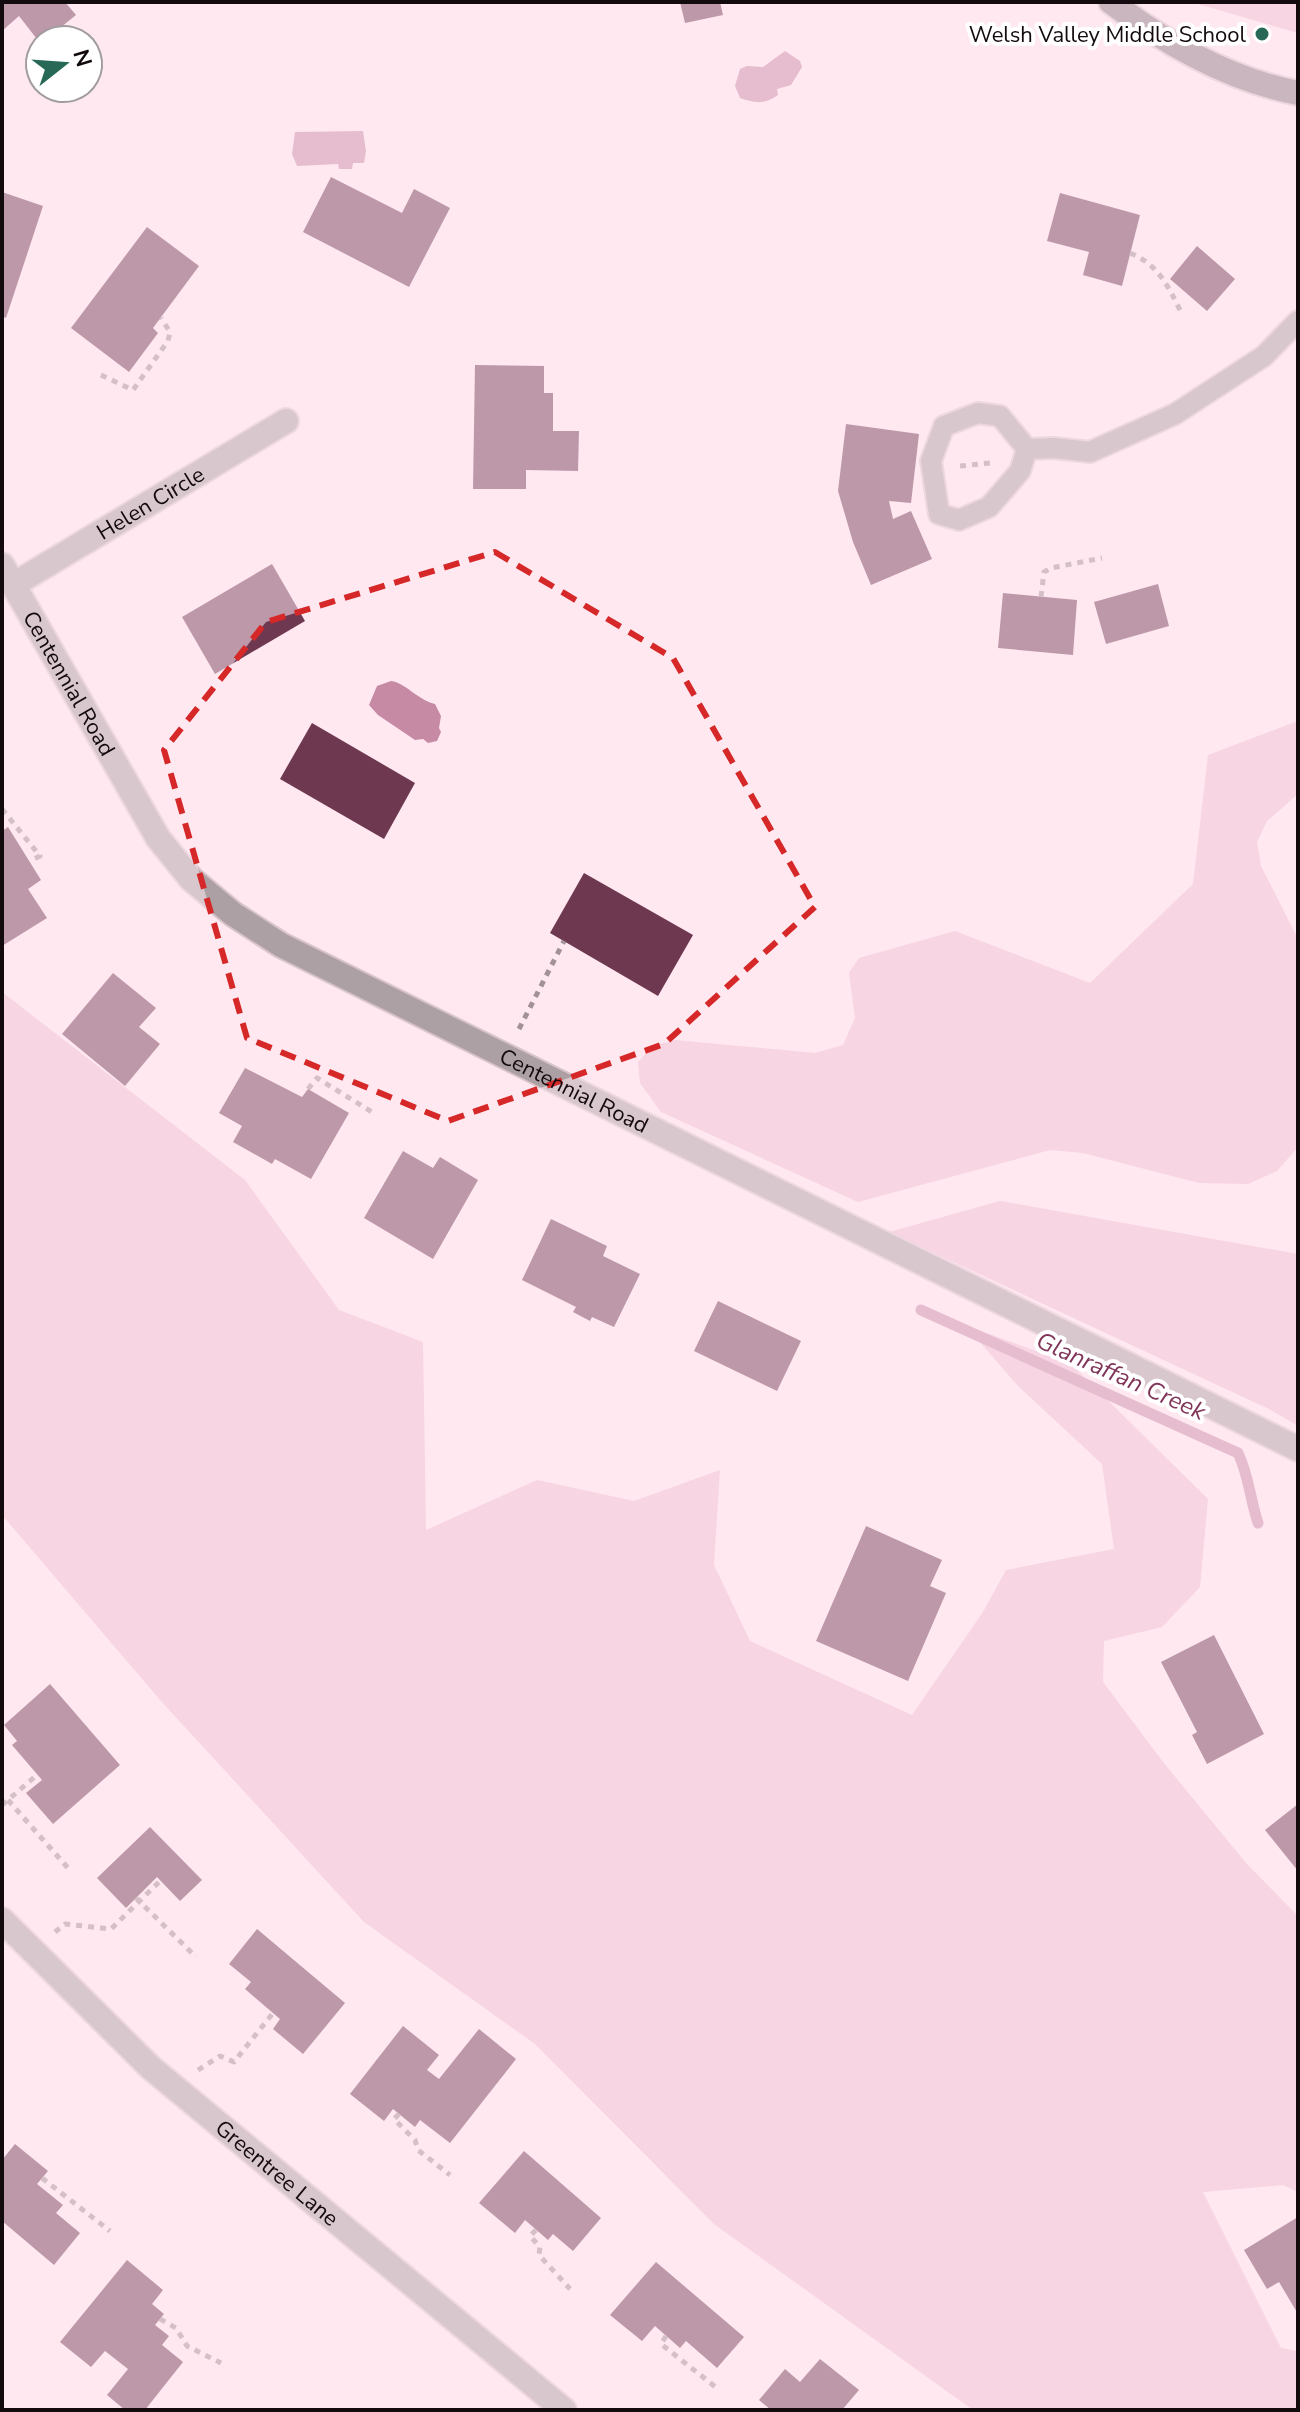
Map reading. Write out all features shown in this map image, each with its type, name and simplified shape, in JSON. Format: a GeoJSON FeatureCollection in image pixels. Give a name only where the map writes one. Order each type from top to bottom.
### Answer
{"type":"FeatureCollection","features":[{"type":"Feature","properties":{"kind":"street"},"geometry":{"type":"LineString","coordinates":[[1111,2],[1140,24],[1188,52],[1235,74],[1298,93]]}},
{"type":"Feature","properties":{"kind":"street","name":"Helen Circle"},"geometry":{"type":"LineString","coordinates":[[8,575],[286,421]]}},
{"type":"Feature","properties":{"kind":"street","name":"Centennial Road"},"geometry":{"type":"LineString","coordinates":[[8,575],[158,838],[191,879],[233,914],[281,945],[1298,1449]]}},
{"type":"Feature","properties":{"kind":"street","name":"Greentree Lane"},"geometry":{"type":"LineString","coordinates":[[2,1920],[150,2067],[564,2410]]}},
{"type":"Feature","properties":{"kind":"lane"},"geometry":{"type":"LineString","coordinates":[[1025,455],[1054,448],[1090,452],[1175,414],[1264,356],[1298,321]]}},
{"type":"Feature","properties":{"kind":"lane"},"geometry":{"type":"LineString","coordinates":[[978,413],[1000,416],[1025,455],[1020,471],[989,507],[959,520],[939,514],[931,461],[944,426],[978,413]]}},
{"type":"Feature","properties":{"kind":"path"},"geometry":{"type":"LineString","coordinates":[[1130,253],[1145,259],[1163,277],[1181,312]]}},
{"type":"Feature","properties":{"kind":"path"},"geometry":{"type":"LineString","coordinates":[[101,375],[133,390],[168,341],[170,332],[161,318]]}},
{"type":"Feature","properties":{"kind":"path"},"geometry":{"type":"LineString","coordinates":[[933,468],[1025,455]]}},
{"type":"Feature","properties":{"kind":"path"},"geometry":{"type":"LineString","coordinates":[[1041,597],[1044,572],[1102,558]]}},
{"type":"Feature","properties":{"kind":"path"},"geometry":{"type":"LineString","coordinates":[[2,809],[40,856],[30,861]]}},
{"type":"Feature","properties":{"kind":"path"},"geometry":{"type":"LineString","coordinates":[[505,1056],[564,941]]}},
{"type":"Feature","properties":{"kind":"path"},"geometry":{"type":"LineString","coordinates":[[308,1089],[317,1078],[372,1112]]}},
{"type":"Feature","properties":{"kind":"path"},"geometry":{"type":"LineString","coordinates":[[2,1805],[37,1775]]}},
{"type":"Feature","properties":{"kind":"path"},"geometry":{"type":"LineString","coordinates":[[8,1800],[68,1868]]}},
{"type":"Feature","properties":{"kind":"path"},"geometry":{"type":"LineString","coordinates":[[32,1951],[65,1924],[111,1929],[137,1900],[160,1881]]}},
{"type":"Feature","properties":{"kind":"path"},"geometry":{"type":"LineString","coordinates":[[137,1900],[196,1957]]}},
{"type":"Feature","properties":{"kind":"path"},"geometry":{"type":"LineString","coordinates":[[179,2092],[203,2065],[220,2056],[234,2062],[273,2013]]}},
{"type":"Feature","properties":{"kind":"path"},"geometry":{"type":"LineString","coordinates":[[399,2114],[394,2119],[415,2140],[418,2150],[450,2175]]}},
{"type":"Feature","properties":{"kind":"path"},"geometry":{"type":"LineString","coordinates":[[42,2178],[110,2231]]}},
{"type":"Feature","properties":{"kind":"path"},"geometry":{"type":"LineString","coordinates":[[536,2230],[530,2236],[540,2247],[539,2255],[570,2289]]}},
{"type":"Feature","properties":{"kind":"path"},"geometry":{"type":"LineString","coordinates":[[160,2319],[176,2328],[187,2346],[221,2363]]}},
{"type":"Feature","properties":{"kind":"path"},"geometry":{"type":"LineString","coordinates":[[666,2336],[661,2344],[718,2389]]}},
{"type":"Feature","properties":{"kind":"highlighted area"},"geometry":{"type":"Polygon","coordinates":[[[495,552],[673,658],[815,907],[664,1044],[448,1121],[247,1038],[164,750],[266,622],[495,552]]]}},
{"type":"Feature","properties":{"kind":"shaded area"},"geometry":{"type":"Polygon","coordinates":[[[1191,2],[1298,2],[1298,33],[1191,2]]]}},
{"type":"Feature","properties":{"kind":"shaded area"},"geometry":{"type":"Polygon","coordinates":[[[785,51],[800,61],[802,67],[791,85],[777,89],[778,95],[764,102],[740,98],[735,86],[740,69],[763,67],[785,51]]]}},
{"type":"Feature","properties":{"kind":"shaded area"},"geometry":{"type":"Polygon","coordinates":[[[363,131],[364,163],[353,163],[352,169],[339,169],[338,164],[297,166],[292,154],[295,132],[363,131]]]}},
{"type":"Feature","properties":{"kind":"shaded area"},"geometry":{"type":"Polygon","coordinates":[[[391,681],[435,704],[441,716],[441,732],[437,741],[428,743],[423,739],[415,740],[378,715],[369,705],[377,686],[391,681]]]}},
{"type":"Feature","properties":{"kind":"shaded area"},"geometry":{"type":"Polygon","coordinates":[[[1298,721],[1298,794],[1267,821],[1257,842],[1261,866],[1298,939],[1298,1147],[1277,1171],[1248,1184],[1199,1183],[1083,1153],[1050,1150],[858,1202],[661,1112],[640,1083],[638,1062],[652,1047],[675,1040],[815,1053],[843,1045],[855,1018],[849,973],[859,958],[955,931],[1090,983],[1193,884],[1208,755],[1298,721]]]}},
{"type":"Feature","properties":{"kind":"shaded area"},"geometry":{"type":"Polygon","coordinates":[[[2,992],[245,1180],[339,1310],[423,1342],[426,1530],[537,1480],[634,1501],[720,1470],[714,1565],[750,1641],[912,1715],[983,1612],[1006,1570],[1114,1549],[1102,1464],[1018,1386],[965,1325],[1071,1364],[1208,1499],[1200,1587],[1162,1627],[1104,1641],[1103,1682],[1163,1762],[1246,1863],[1298,1916],[1298,2192],[1283,2185],[1203,2192],[1281,2348],[1298,2351],[1298,2410],[973,2410],[714,2224],[535,2044],[364,1922],[161,1701],[2,1515],[2,992]]]}},
{"type":"Feature","properties":{"kind":"shaded area"},"geometry":{"type":"Polygon","coordinates":[[[1000,1201],[1298,1254],[1298,1426],[1271,1410],[889,1232],[1000,1201]]]}},
{"type":"Feature","properties":{"kind":"building"},"geometry":{"type":"Polygon","coordinates":[[[2,2],[65,2],[76,15],[65,24],[25,24],[19,16],[2,31],[2,2]]]}},
{"type":"Feature","properties":{"kind":"building"},"geometry":{"type":"Polygon","coordinates":[[[680,2],[720,2],[723,15],[685,23],[680,2]]]}},
{"type":"Feature","properties":{"kind":"building"},"geometry":{"type":"Polygon","coordinates":[[[331,177],[402,213],[414,189],[450,208],[409,287],[303,232],[331,177]]]}},
{"type":"Feature","properties":{"kind":"building"},"geometry":{"type":"Polygon","coordinates":[[[2,192],[43,206],[6,318],[2,316],[2,192]]]}},
{"type":"Feature","properties":{"kind":"building"},"geometry":{"type":"Polygon","coordinates":[[[1060,193],[1140,215],[1122,286],[1083,275],[1089,252],[1047,241],[1060,193]]]}},
{"type":"Feature","properties":{"kind":"building"},"geometry":{"type":"Polygon","coordinates":[[[147,227],[199,266],[153,328],[158,333],[129,372],[71,328],[147,227]]]}},
{"type":"Feature","properties":{"kind":"building"},"geometry":{"type":"Polygon","coordinates":[[[1197,246],[1235,279],[1207,311],[1170,279],[1197,246]]]}},
{"type":"Feature","properties":{"kind":"building"},"geometry":{"type":"Polygon","coordinates":[[[475,365],[544,366],[544,393],[553,393],[553,431],[579,431],[578,471],[526,470],[526,489],[473,489],[475,365]]]}},
{"type":"Feature","properties":{"kind":"building"},"geometry":{"type":"Polygon","coordinates":[[[846,424],[919,434],[911,503],[889,501],[893,519],[911,511],[932,559],[871,585],[853,542],[838,491],[846,424]]]}},
{"type":"Feature","properties":{"kind":"building"},"geometry":{"type":"Polygon","coordinates":[[[272,564],[305,621],[215,674],[182,617],[272,564]]]}},
{"type":"Feature","properties":{"kind":"building"},"geometry":{"type":"Polygon","coordinates":[[[1158,584],[1169,626],[1106,644],[1094,602],[1158,584]]]}},
{"type":"Feature","properties":{"kind":"building"},"geometry":{"type":"Polygon","coordinates":[[[1003,593],[1077,600],[1073,655],[998,648],[1003,593]]]}},
{"type":"Feature","properties":{"kind":"building"},"geometry":{"type":"Polygon","coordinates":[[[312,723],[415,783],[384,839],[280,779],[312,723]]]}},
{"type":"Feature","properties":{"kind":"building"},"geometry":{"type":"Polygon","coordinates":[[[8,827],[41,880],[28,889],[47,918],[2,946],[2,831],[8,827]]]}},
{"type":"Feature","properties":{"kind":"building"},"geometry":{"type":"Polygon","coordinates":[[[584,873],[693,935],[658,996],[550,933],[584,873]]]}},
{"type":"Feature","properties":{"kind":"building"},"geometry":{"type":"Polygon","coordinates":[[[113,973],[156,1008],[139,1027],[160,1044],[125,1086],[62,1034],[113,973]]]}},
{"type":"Feature","properties":{"kind":"building"},"geometry":{"type":"Polygon","coordinates":[[[245,1068],[302,1097],[308,1089],[349,1113],[311,1179],[275,1159],[272,1164],[233,1142],[242,1126],[219,1113],[245,1068]]]}},
{"type":"Feature","properties":{"kind":"building"},"geometry":{"type":"Polygon","coordinates":[[[403,1151],[433,1168],[440,1157],[478,1180],[433,1259],[364,1218],[403,1151]]]}},
{"type":"Feature","properties":{"kind":"building"},"geometry":{"type":"Polygon","coordinates":[[[551,1219],[607,1246],[603,1256],[640,1274],[614,1327],[592,1317],[590,1321],[573,1312],[576,1307],[522,1280],[551,1219]]]}},
{"type":"Feature","properties":{"kind":"building"},"geometry":{"type":"Polygon","coordinates":[[[718,1301],[801,1341],[777,1391],[694,1351],[718,1301]]]}},
{"type":"Feature","properties":{"kind":"building"},"geometry":{"type":"Polygon","coordinates":[[[866,1526],[942,1560],[930,1586],[946,1593],[908,1681],[816,1641],[866,1526]]]}},
{"type":"Feature","properties":{"kind":"building"},"geometry":{"type":"Polygon","coordinates":[[[1214,1635],[1264,1734],[1207,1764],[1192,1735],[1197,1732],[1161,1662],[1214,1635]]]}},
{"type":"Feature","properties":{"kind":"building"},"geometry":{"type":"Polygon","coordinates":[[[50,1684],[120,1765],[53,1824],[26,1793],[42,1780],[12,1745],[17,1741],[4,1725],[50,1684]]]}},
{"type":"Feature","properties":{"kind":"building"},"geometry":{"type":"Polygon","coordinates":[[[1298,1804],[1298,1871],[1265,1830],[1298,1804]]]}},
{"type":"Feature","properties":{"kind":"building"},"geometry":{"type":"Polygon","coordinates":[[[150,1827],[202,1880],[180,1901],[157,1877],[126,1908],[97,1878],[150,1827]]]}},
{"type":"Feature","properties":{"kind":"building"},"geometry":{"type":"Polygon","coordinates":[[[257,1929],[345,2003],[303,2054],[273,2029],[280,2019],[245,1989],[251,1982],[229,1964],[257,1929]]]}},
{"type":"Feature","properties":{"kind":"building"},"geometry":{"type":"Polygon","coordinates":[[[403,2026],[439,2055],[427,2070],[439,2079],[479,2029],[516,2059],[450,2143],[420,2120],[415,2127],[393,2109],[384,2121],[350,2094],[403,2026]]]}},
{"type":"Feature","properties":{"kind":"building"},"geometry":{"type":"Polygon","coordinates":[[[15,2144],[48,2171],[37,2184],[63,2205],[56,2213],[80,2233],[54,2265],[2,2221],[2,2160],[15,2144]]]}},
{"type":"Feature","properties":{"kind":"building"},"geometry":{"type":"Polygon","coordinates":[[[524,2151],[601,2218],[573,2251],[553,2234],[548,2240],[525,2220],[515,2233],[479,2203],[524,2151]]]}},
{"type":"Feature","properties":{"kind":"building"},"geometry":{"type":"Polygon","coordinates":[[[1298,2217],[1298,2314],[1279,2282],[1267,2289],[1244,2250],[1298,2217]]]}},
{"type":"Feature","properties":{"kind":"building"},"geometry":{"type":"Polygon","coordinates":[[[127,2260],[163,2290],[152,2304],[164,2314],[155,2325],[169,2336],[162,2345],[183,2362],[145,2410],[125,2410],[107,2395],[128,2369],[105,2351],[91,2367],[60,2342],[127,2260]]]}},
{"type":"Feature","properties":{"kind":"building"},"geometry":{"type":"Polygon","coordinates":[[[656,2262],[744,2337],[717,2368],[686,2341],[680,2348],[655,2326],[642,2341],[610,2315],[656,2262]]]}},
{"type":"Feature","properties":{"kind":"building"},"geometry":{"type":"Polygon","coordinates":[[[820,2359],[859,2390],[842,2410],[771,2410],[759,2400],[785,2369],[800,2382],[820,2359]]]}},
{"type":"Feature","properties":{"kind":"waterway","name":"Glanraffan Creek"},"geometry":{"type":"LineString","coordinates":[[921,1310],[1238,1453],[1258,1523]]}},
{"type":"Feature","properties":{"kind":"place","name":"Welsh Valley Middle School"},"geometry":{"type":"Point","coordinates":[1262,34]}}]}
